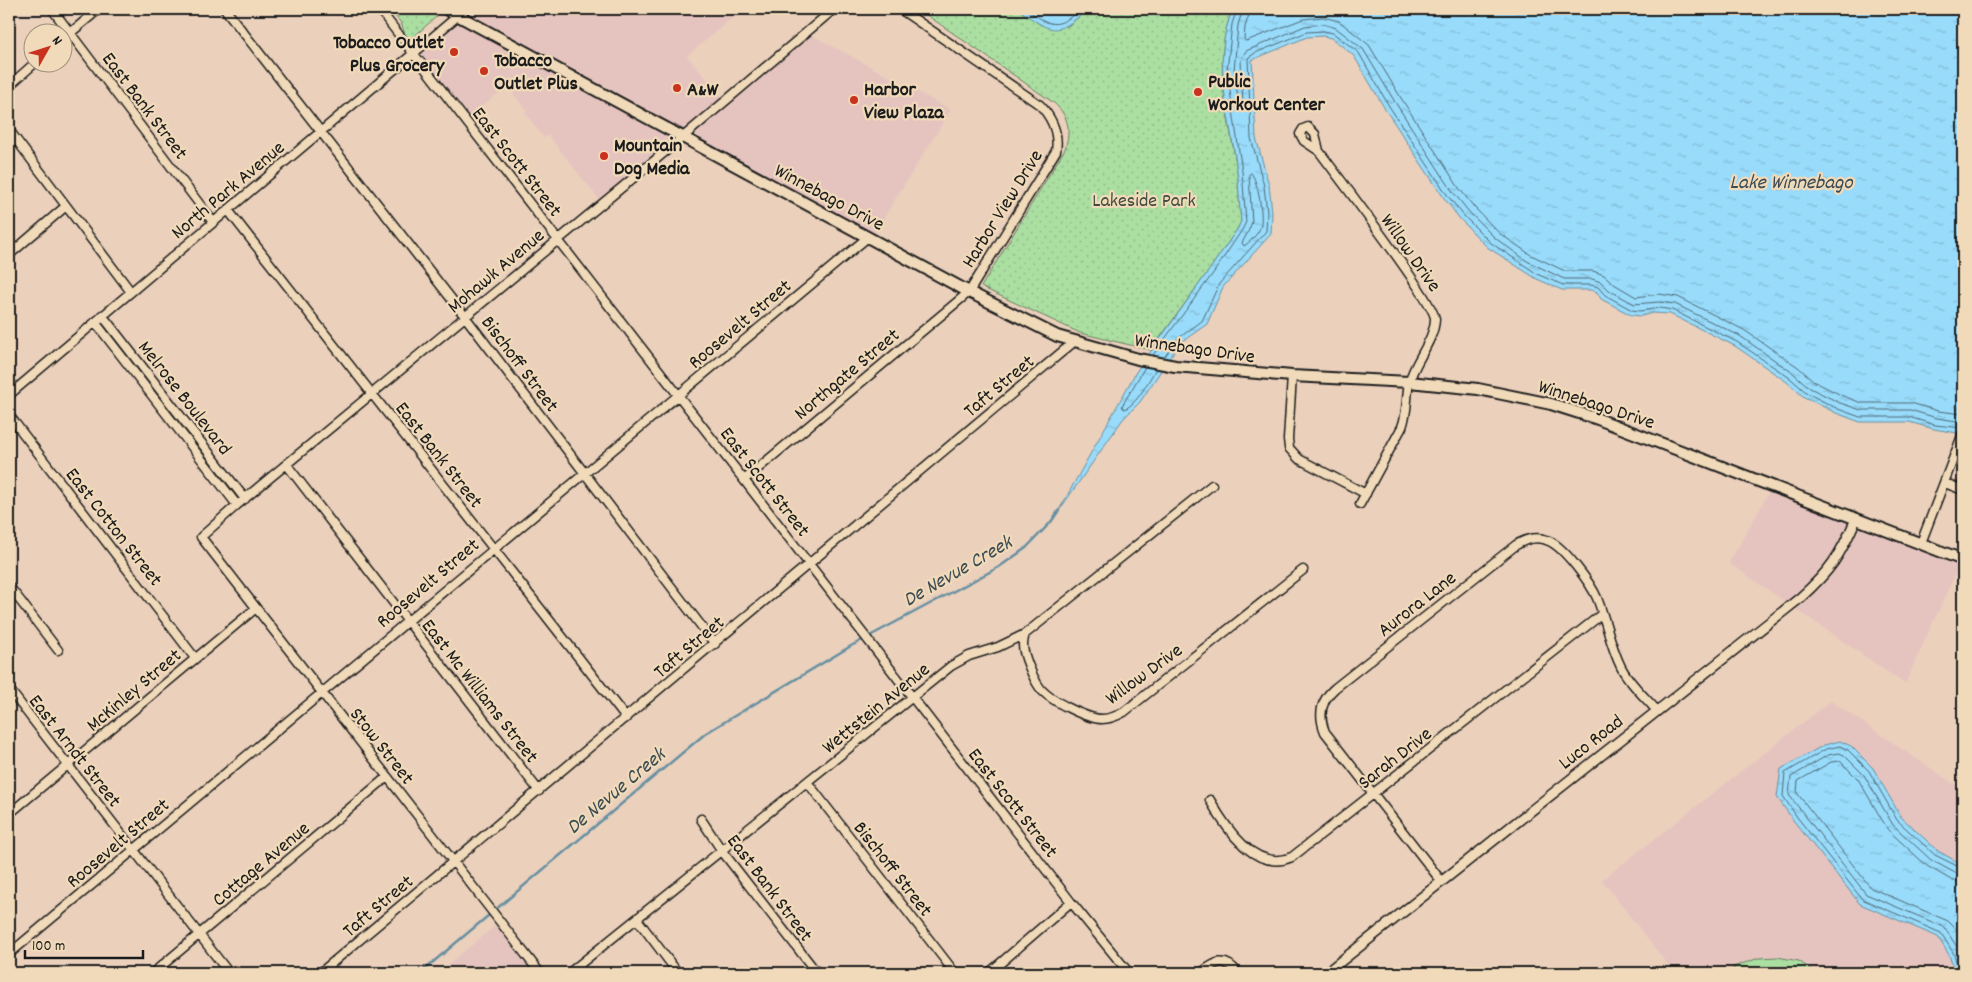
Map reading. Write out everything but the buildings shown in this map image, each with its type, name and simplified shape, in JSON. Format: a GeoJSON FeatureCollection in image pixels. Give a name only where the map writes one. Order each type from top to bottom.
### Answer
{"type":"FeatureCollection","features":[{"type":"Feature","properties":{"kind":"main road","name":"Winnebago Drive"},"geometry":{"type":"LineString","coordinates":[[446,9],[462,12],[683,137],[969,292],[1058,336],[1138,359],[1175,366],[1292,376],[1409,382],[1502,392],[1574,410],[1963,560]]}},
{"type":"Feature","properties":{"kind":"street","name":"East Bank Street"},"geometry":{"type":"LineString","coordinates":[[52,9],[63,22]]}},
{"type":"Feature","properties":{"kind":"street"},"geometry":{"type":"LineString","coordinates":[[72,32],[100,9]]}},
{"type":"Feature","properties":{"kind":"street","name":"Bischoff Street"},"geometry":{"type":"LineString","coordinates":[[225,9],[465,317],[715,644]]}},
{"type":"Feature","properties":{"kind":"street","name":"East Scott Street"},"geometry":{"type":"LineString","coordinates":[[379,9],[1128,973]]}},
{"type":"Feature","properties":{"kind":"street","name":"Mohawk Avenue"},"geometry":{"type":"LineString","coordinates":[[201,537],[237,505],[683,137],[834,9]]}},
{"type":"Feature","properties":{"kind":"street","name":"Harbor View Drive"},"geometry":{"type":"LineString","coordinates":[[900,9],[1032,99],[1048,115],[1056,132],[1056,151],[969,292]]}},
{"type":"Feature","properties":{"kind":"street","name":"North Park Avenue"},"geometry":{"type":"LineString","coordinates":[[9,395],[462,12]]}},
{"type":"Feature","properties":{"kind":"street","name":"East Bank Street"},"geometry":{"type":"LineString","coordinates":[[72,32],[213,222]]}},
{"type":"Feature","properties":{"kind":"street"},"geometry":{"type":"LineString","coordinates":[[9,86],[25,72]]}},
{"type":"Feature","properties":{"kind":"street"},"geometry":{"type":"LineString","coordinates":[[9,130],[131,292]]}},
{"type":"Feature","properties":{"kind":"street","name":"Willow Drive"},"geometry":{"type":"LineString","coordinates":[[1319,151],[1432,309],[1435,318],[1432,332],[1409,382],[1406,414],[1402,427],[1360,504]]}},
{"type":"Feature","properties":{"kind":"street"},"geometry":{"type":"LineString","coordinates":[[9,255],[66,206]]}},
{"type":"Feature","properties":{"kind":"street","name":"East Bank Street"},"geometry":{"type":"LineString","coordinates":[[228,210],[626,718]]}},
{"type":"Feature","properties":{"kind":"street","name":"Roosevelt Street"},"geometry":{"type":"LineString","coordinates":[[9,954],[322,693],[492,548],[584,474],[868,236]]}},
{"type":"Feature","properties":{"kind":"street","name":"Northgate Street"},"geometry":{"type":"LineString","coordinates":[[744,480],[969,292]]}},
{"type":"Feature","properties":{"kind":"street","name":"Melrose Boulevard"},"geometry":{"type":"LineString","coordinates":[[102,315],[245,499]]}},
{"type":"Feature","properties":{"kind":"street","name":"Melrose Boulevard"},"geometry":{"type":"LineString","coordinates":[[95,322],[237,505]]}},
{"type":"Feature","properties":{"kind":"street","name":"Taft Street"},"geometry":{"type":"LineString","coordinates":[[320,973],[810,565],[1075,341]]}},
{"type":"Feature","properties":{"kind":"street"},"geometry":{"type":"LineString","coordinates":[[1292,376],[1289,448],[1298,459],[1366,494]]}},
{"type":"Feature","properties":{"kind":"street","name":"East Cotton Street"},"geometry":{"type":"LineString","coordinates":[[9,415],[196,658]]}},
{"type":"Feature","properties":{"kind":"street"},"geometry":{"type":"LineString","coordinates":[[1921,543],[1963,433]]}},
{"type":"Feature","properties":{"kind":"street","name":"East Mc Williams Street"},"geometry":{"type":"LineString","coordinates":[[287,465],[539,791]]}},
{"type":"Feature","properties":{"kind":"street"},"geometry":{"type":"LineString","coordinates":[[1945,483],[1963,490]]}},
{"type":"Feature","properties":{"kind":"street","name":"Wettstein Avenue"},"geometry":{"type":"LineString","coordinates":[[569,973],[961,659],[998,647],[1025,634],[1212,485]]}},
{"type":"Feature","properties":{"kind":"street","name":"Luco Road"},"geometry":{"type":"LineString","coordinates":[[1326,973],[1814,585],[1842,551],[1856,519]]}},
{"type":"Feature","properties":{"kind":"street","name":"Stow Street"},"geometry":{"type":"LineString","coordinates":[[201,537],[540,973]]}},
{"type":"Feature","properties":{"kind":"street","name":"Aurora Lane"},"geometry":{"type":"LineString","coordinates":[[1442,882],[1325,732],[1321,717],[1324,702],[1335,688],[1518,544],[1528,539],[1539,538],[1553,542],[1564,550],[1591,586],[1623,671],[1657,710]]}},
{"type":"Feature","properties":{"kind":"street","name":"Willow Drive"},"geometry":{"type":"LineString","coordinates":[[1025,634],[1024,654],[1036,682],[1044,693],[1089,717],[1109,718],[1124,712],[1303,570]]}},
{"type":"Feature","properties":{"kind":"street"},"geometry":{"type":"LineString","coordinates":[[9,586],[58,650]]}},
{"type":"Feature","properties":{"kind":"street","name":"McKinley Street"},"geometry":{"type":"LineString","coordinates":[[9,814],[256,608]]}},
{"type":"Feature","properties":{"kind":"street","name":"Sarah Drive"},"geometry":{"type":"LineString","coordinates":[[1210,800],[1223,821],[1242,843],[1259,856],[1277,861],[1288,859],[1602,614]]}},
{"type":"Feature","properties":{"kind":"street","name":"East Arndt Street"},"geometry":{"type":"LineString","coordinates":[[9,689],[229,973]]}},
{"type":"Feature","properties":{"kind":"street","name":"Cottage Avenue"},"geometry":{"type":"LineString","coordinates":[[153,973],[388,777]]}},
{"type":"Feature","properties":{"kind":"street","name":"Bischoff Street"},"geometry":{"type":"LineString","coordinates":[[808,783],[955,973]]}},
{"type":"Feature","properties":{"kind":"street","name":"East Bank Street"},"geometry":{"type":"LineString","coordinates":[[701,819],[722,851],[816,973]]}},
{"type":"Feature","properties":{"kind":"street"},"geometry":{"type":"LineString","coordinates":[[989,973],[1071,902]]}},
{"type":"Feature","properties":{"kind":"street"},"geometry":{"type":"LineString","coordinates":[[636,919],[678,973]]}},
{"type":"Feature","properties":{"kind":"street"},"geometry":{"type":"LineString","coordinates":[[1201,973],[1220,962],[1231,965],[1238,973]]}},
{"type":"Feature","properties":{"kind":"shaded area"},"geometry":{"type":"Polygon","coordinates":[[[446,9],[743,9],[687,56],[725,101],[806,32],[951,110],[871,238],[683,137],[602,203],[548,135],[544,138],[525,113],[527,111],[507,86],[465,120],[413,53],[458,15],[446,9]]]}},
{"type":"Feature","properties":{"kind":"shaded area"},"geometry":{"type":"Polygon","coordinates":[[[1772,487],[1962,559],[1905,684],[1729,563],[1772,487]]]}},
{"type":"Feature","properties":{"kind":"shaded area"},"geometry":{"type":"Polygon","coordinates":[[[1831,701],[1963,790],[1963,973],[1674,973],[1602,880],[1831,701]]]}},
{"type":"Feature","properties":{"kind":"shaded area"},"geometry":{"type":"Polygon","coordinates":[[[500,922],[540,973],[438,973],[500,922]]]}},
{"type":"Feature","properties":{"kind":"green space"},"geometry":{"type":"Polygon","coordinates":[[[390,9],[427,9],[437,16],[410,40],[406,37],[401,23],[390,9]]]}},
{"type":"Feature","properties":{"kind":"green space","name":"Lakeside Park"},"geometry":{"type":"Polygon","coordinates":[[[918,9],[1018,9],[1041,25],[1068,26],[1088,9],[1233,9],[1226,28],[1222,69],[1237,171],[1241,221],[1210,269],[1151,350],[1080,333],[981,287],[1065,149],[1068,135],[1066,118],[1054,103],[918,9]]]}},
{"type":"Feature","properties":{"kind":"green space"},"geometry":{"type":"Polygon","coordinates":[[[1777,957],[1799,961],[1815,973],[1736,973],[1733,967],[1759,958],[1777,957]]]}},
{"type":"Feature","properties":{"kind":"water"},"geometry":{"type":"Polygon","coordinates":[[[1018,9],[1088,9],[1068,25],[1053,29],[1039,23],[1018,9]]]}},
{"type":"Feature","properties":{"kind":"water","name":"Lake Winnebago"},"geometry":{"type":"Polygon","coordinates":[[[1233,9],[1963,9],[1963,434],[1909,422],[1860,422],[1836,413],[1804,397],[1787,382],[1735,346],[1670,314],[1631,315],[1601,299],[1597,292],[1591,290],[1562,290],[1537,279],[1487,247],[1460,219],[1385,109],[1354,56],[1331,38],[1323,36],[1307,37],[1252,60],[1256,138],[1269,185],[1272,212],[1271,234],[1223,287],[1207,324],[1179,344],[1140,402],[1123,419],[1058,512],[1136,372],[1210,269],[1241,221],[1237,171],[1224,90],[1223,69],[1226,28],[1233,9]]]}},
{"type":"Feature","properties":{"kind":"water"},"geometry":{"type":"Polygon","coordinates":[[[1840,741],[1851,746],[1873,768],[1901,817],[1938,851],[1963,865],[1963,973],[1955,973],[1949,955],[1938,937],[1860,904],[1777,797],[1781,769],[1824,745],[1840,741]]]}},
{"type":"Feature","properties":{"kind":"waterway","name":"De Nevue Creek"},"geometry":{"type":"LineString","coordinates":[[420,973],[706,733],[851,646],[999,567],[1026,548],[1051,522],[1059,510]]}},
{"type":"Feature","properties":{"kind":"place","name":"Tobacco Outlet Plus Grocery"},"geometry":{"type":"Point","coordinates":[454,52]}},
{"type":"Feature","properties":{"kind":"place","name":"Tobacco Outlet Plus"},"geometry":{"type":"Point","coordinates":[484,71]}},
{"type":"Feature","properties":{"kind":"place","name":"A&W"},"geometry":{"type":"Point","coordinates":[677,88]}},
{"type":"Feature","properties":{"kind":"place","name":"Public Workout Center"},"geometry":{"type":"Point","coordinates":[1198,92]}},
{"type":"Feature","properties":{"kind":"place","name":"Harbor View Plaza"},"geometry":{"type":"Point","coordinates":[854,100]}},
{"type":"Feature","properties":{"kind":"place","name":"Mountain Dog Media"},"geometry":{"type":"Point","coordinates":[604,156]}}]}
